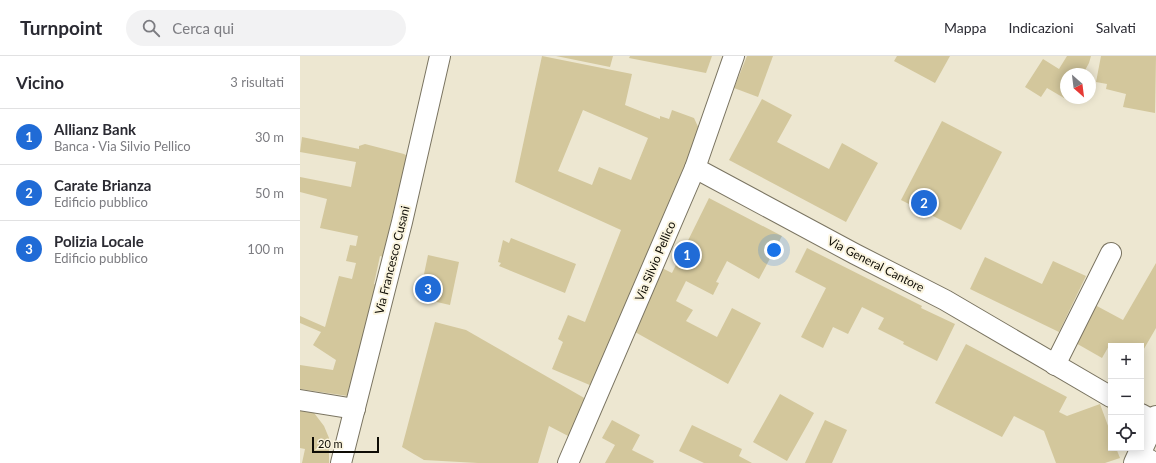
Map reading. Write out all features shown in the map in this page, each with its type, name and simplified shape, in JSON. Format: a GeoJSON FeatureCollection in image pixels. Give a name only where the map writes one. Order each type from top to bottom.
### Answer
{"type":"FeatureCollection","features":[{"type":"Feature","properties":{"kind":"street","name":"Via Francesco Cusani"},"geometry":{"type":"LineString","coordinates":[[341,463],[402,222],[440,56]]}},
{"type":"Feature","properties":{"kind":"street","name":"Via Silvio Pellico"},"geometry":{"type":"LineString","coordinates":[[568,463],[695,168],[734,56]]}},
{"type":"Feature","properties":{"kind":"street","name":"Via General Cantore"},"geometry":{"type":"LineString","coordinates":[[695,168],[855,254],[945,300],[1108,395]]}},
{"type":"Feature","properties":{"kind":"street"},"geometry":{"type":"LineString","coordinates":[[1055,365],[1111,253]]}},
{"type":"Feature","properties":{"kind":"street"},"geometry":{"type":"LineString","coordinates":[[300,400],[355,409]]}},
{"type":"Feature","properties":{"kind":"street"},"geometry":{"type":"LineString","coordinates":[[1143,460],[1150,418]]}},
{"type":"Feature","properties":{"kind":"building"},"geometry":{"type":"Polygon","coordinates":[[[542,56],[632,74],[625,105],[660,119],[660,116],[669,119],[672,110],[694,118],[700,131],[592,386],[552,369],[563,342],[558,339],[568,315],[585,322],[621,230],[515,182],[542,56]],[[583,110],[558,171],[592,185],[599,167],[631,180],[648,138],[583,110]]]}},
{"type":"Feature","properties":{"kind":"building"},"geometry":{"type":"Polygon","coordinates":[[[556,56],[613,56],[610,67],[556,56]]]}},
{"type":"Feature","properties":{"kind":"building"},"geometry":{"type":"Polygon","coordinates":[[[630,56],[712,56],[706,73],[629,58],[630,56]]]}},
{"type":"Feature","properties":{"kind":"building"},"geometry":{"type":"Polygon","coordinates":[[[747,56],[773,56],[758,97],[734,88],[747,56]]]}},
{"type":"Feature","properties":{"kind":"building"},"geometry":{"type":"Polygon","coordinates":[[[897,56],[950,56],[935,83],[894,61],[897,56]]]}},
{"type":"Feature","properties":{"kind":"building"},"geometry":{"type":"Polygon","coordinates":[[[1067,56],[1091,56],[1086,68],[1060,68],[1060,96],[1047,88],[1041,97],[1025,87],[1043,59],[1059,69],[1067,56]]]}},
{"type":"Feature","properties":{"kind":"building"},"geometry":{"type":"Polygon","coordinates":[[[1101,56],[1156,56],[1155,113],[1123,107],[1126,94],[1106,89],[1107,84],[1096,82],[1101,56]]]}},
{"type":"Feature","properties":{"kind":"building"},"geometry":{"type":"Polygon","coordinates":[[[762,99],[792,115],[777,142],[829,169],[842,143],[878,163],[846,222],[729,160],[762,99]]]}},
{"type":"Feature","properties":{"kind":"building"},"geometry":{"type":"Polygon","coordinates":[[[942,121],[1002,152],[961,230],[901,200],[942,121]]]}},
{"type":"Feature","properties":{"kind":"building"},"geometry":{"type":"Polygon","coordinates":[[[302,137],[359,149],[359,146],[365,144],[404,154],[409,157],[397,213],[393,213],[383,257],[380,256],[374,284],[377,285],[348,396],[300,389],[300,365],[333,370],[336,360],[313,345],[321,332],[300,323],[300,316],[325,327],[339,276],[352,279],[356,263],[346,261],[350,245],[356,246],[358,236],[320,228],[327,199],[300,192],[300,177],[351,187],[356,162],[300,152],[302,137]]]}},
{"type":"Feature","properties":{"kind":"building"},"geometry":{"type":"Polygon","coordinates":[[[709,198],[782,236],[759,279],[727,261],[716,282],[719,283],[713,295],[686,281],[676,301],[693,310],[686,321],[717,337],[732,308],[761,323],[728,384],[635,332],[641,320],[638,319],[662,268],[672,273],[709,198]]]}},
{"type":"Feature","properties":{"kind":"building"},"geometry":{"type":"Polygon","coordinates":[[[511,238],[576,264],[565,293],[499,266],[501,263],[498,262],[503,240],[509,243],[511,238]]]}},
{"type":"Feature","properties":{"kind":"building"},"geometry":{"type":"Polygon","coordinates":[[[807,248],[922,306],[921,308],[955,324],[937,361],[903,344],[904,342],[878,329],[884,318],[862,307],[848,334],[833,327],[823,348],[801,337],[826,288],[795,272],[807,248]]]}},
{"type":"Feature","properties":{"kind":"building"},"geometry":{"type":"Polygon","coordinates":[[[428,255],[459,262],[450,305],[419,298],[428,255]]]}},
{"type":"Feature","properties":{"kind":"building"},"geometry":{"type":"Polygon","coordinates":[[[985,257],[1042,284],[1053,261],[1086,276],[1059,332],[970,289],[985,257]]]}},
{"type":"Feature","properties":{"kind":"building"},"geometry":{"type":"Polygon","coordinates":[[[1156,263],[1156,328],[1144,349],[1144,343],[1108,343],[1108,348],[1102,358],[1074,342],[1095,305],[1123,320],[1156,263]]]}},
{"type":"Feature","properties":{"kind":"building"},"geometry":{"type":"Polygon","coordinates":[[[435,322],[466,330],[586,399],[570,437],[549,426],[538,463],[478,463],[424,460],[402,447],[435,322]]]}},
{"type":"Feature","properties":{"kind":"building"},"geometry":{"type":"Polygon","coordinates":[[[966,344],[1067,397],[1059,412],[1067,416],[1100,404],[1108,426],[1108,451],[1117,451],[1120,458],[1105,463],[1056,463],[1044,431],[1014,416],[1002,437],[935,403],[966,344]]]}},
{"type":"Feature","properties":{"kind":"building"},"geometry":{"type":"Polygon","coordinates":[[[780,394],[814,413],[787,461],[753,442],[780,394]]]}},
{"type":"Feature","properties":{"kind":"building"},"geometry":{"type":"Polygon","coordinates":[[[300,404],[308,405],[324,426],[329,438],[329,463],[302,463],[305,449],[300,448],[300,404]]]}},
{"type":"Feature","properties":{"kind":"building"},"geometry":{"type":"Polygon","coordinates":[[[612,420],[640,435],[632,450],[654,461],[653,463],[605,463],[615,445],[602,438],[612,420]]]}},
{"type":"Feature","properties":{"kind":"building"},"geometry":{"type":"Polygon","coordinates":[[[825,420],[847,430],[832,463],[805,463],[825,420]]]}},
{"type":"Feature","properties":{"kind":"building"},"geometry":{"type":"Polygon","coordinates":[[[692,425],[742,449],[739,456],[752,463],[704,463],[679,451],[692,425]]]}},
{"type":"Feature","properties":{"kind":"place","name":"Carate Brianza"},"geometry":{"type":"Point","coordinates":[924,203]}},
{"type":"Feature","properties":{"kind":"place","name":"Allianz Bank"},"geometry":{"type":"Point","coordinates":[687,255]}},
{"type":"Feature","properties":{"kind":"place","name":"Polizia Locale"},"geometry":{"type":"Point","coordinates":[428,289]}}]}
